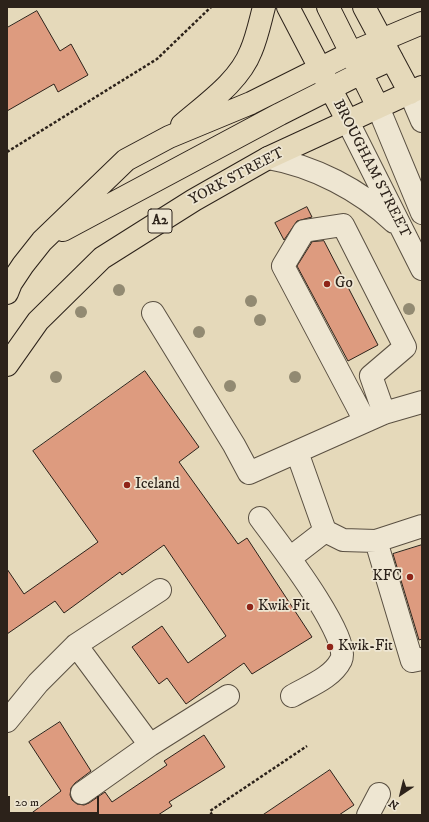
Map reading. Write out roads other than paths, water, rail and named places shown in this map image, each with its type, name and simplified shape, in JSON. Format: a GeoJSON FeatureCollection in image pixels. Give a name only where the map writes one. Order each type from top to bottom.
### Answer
{"type":"FeatureCollection","features":[{"type":"Feature","properties":{"kind":"main road"},"geometry":{"type":"LineString","coordinates":[[169,137],[231,82],[251,52],[264,7]]}},
{"type":"Feature","properties":{"kind":"main road","name":"BROUGHAM STREET"},"geometry":{"type":"LineString","coordinates":[[288,7],[348,122]]}},
{"type":"Feature","properties":{"kind":"main road"},"geometry":{"type":"LineString","coordinates":[[328,7],[378,107]]}},
{"type":"Feature","properties":{"kind":"main road"},"geometry":{"type":"LineString","coordinates":[[364,7],[392,59],[416,90]]}},
{"type":"Feature","properties":{"kind":"main road"},"geometry":{"type":"LineString","coordinates":[[8,285],[42,241],[126,160],[169,137],[251,103],[351,53],[422,23]]}},
{"type":"Feature","properties":{"kind":"main road"},"geometry":{"type":"LineString","coordinates":[[42,241],[331,88],[392,59]]}},
{"type":"Feature","properties":{"kind":"main road","name":"YORK STREET"},"geometry":{"type":"LineString","coordinates":[[7,365],[38,321],[102,258],[194,200],[268,158],[416,90]]}},
{"type":"Feature","properties":{"kind":"street"},"geometry":{"type":"LineString","coordinates":[[416,90],[422,121]]}},
{"type":"Feature","properties":{"kind":"street"},"geometry":{"type":"LineString","coordinates":[[378,107],[422,213]]}},
{"type":"Feature","properties":{"kind":"street","name":"BROUGHAM STREET"},"geometry":{"type":"LineString","coordinates":[[348,122],[372,168],[399,226],[422,268]]}},
{"type":"Feature","properties":{"kind":"street"},"geometry":{"type":"LineString","coordinates":[[268,158],[289,162],[332,179],[369,201],[399,226]]}},
{"type":"Feature","properties":{"kind":"street"},"geometry":{"type":"LineString","coordinates":[[343,225],[405,346],[371,376],[375,417],[283,266],[304,230],[343,225]]}},
{"type":"Feature","properties":{"kind":"street"},"geometry":{"type":"LineString","coordinates":[[153,313],[234,445],[249,473],[375,417],[422,402]]}},
{"type":"Feature","properties":{"kind":"street"},"geometry":{"type":"LineString","coordinates":[[297,452],[325,531],[343,540],[376,541],[422,526]]}},
{"type":"Feature","properties":{"kind":"street"},"geometry":{"type":"LineString","coordinates":[[260,518],[290,558],[330,619],[342,643],[342,659],[327,676],[292,696]]}},
{"type":"Feature","properties":{"kind":"street"},"geometry":{"type":"LineString","coordinates":[[290,558],[325,531]]}},
{"type":"Feature","properties":{"kind":"street"},"geometry":{"type":"LineString","coordinates":[[376,541],[412,661],[422,659]]}},
{"type":"Feature","properties":{"kind":"street"},"geometry":{"type":"LineString","coordinates":[[7,721],[38,683],[76,646],[160,590]]}},
{"type":"Feature","properties":{"kind":"street"},"geometry":{"type":"LineString","coordinates":[[76,646],[150,745]]}},
{"type":"Feature","properties":{"kind":"street"},"geometry":{"type":"LineString","coordinates":[[82,793],[150,745],[228,696]]}},
{"type":"Feature","properties":{"kind":"street"},"geometry":{"type":"LineString","coordinates":[[368,815],[379,794]]}},
{"type":"Feature","properties":{"kind":"place","name":"Go"},"geometry":{"type":"Point","coordinates":[327,284]}},
{"type":"Feature","properties":{"kind":"place","name":"Iceland"},"geometry":{"type":"Point","coordinates":[127,485]}},
{"type":"Feature","properties":{"kind":"place","name":"KFC"},"geometry":{"type":"Point","coordinates":[410,577]}},
{"type":"Feature","properties":{"kind":"place","name":"Kwik Fit"},"geometry":{"type":"Point","coordinates":[250,607]}},
{"type":"Feature","properties":{"kind":"place","name":"Kwik-Fit"},"geometry":{"type":"Point","coordinates":[330,647]}}]}
